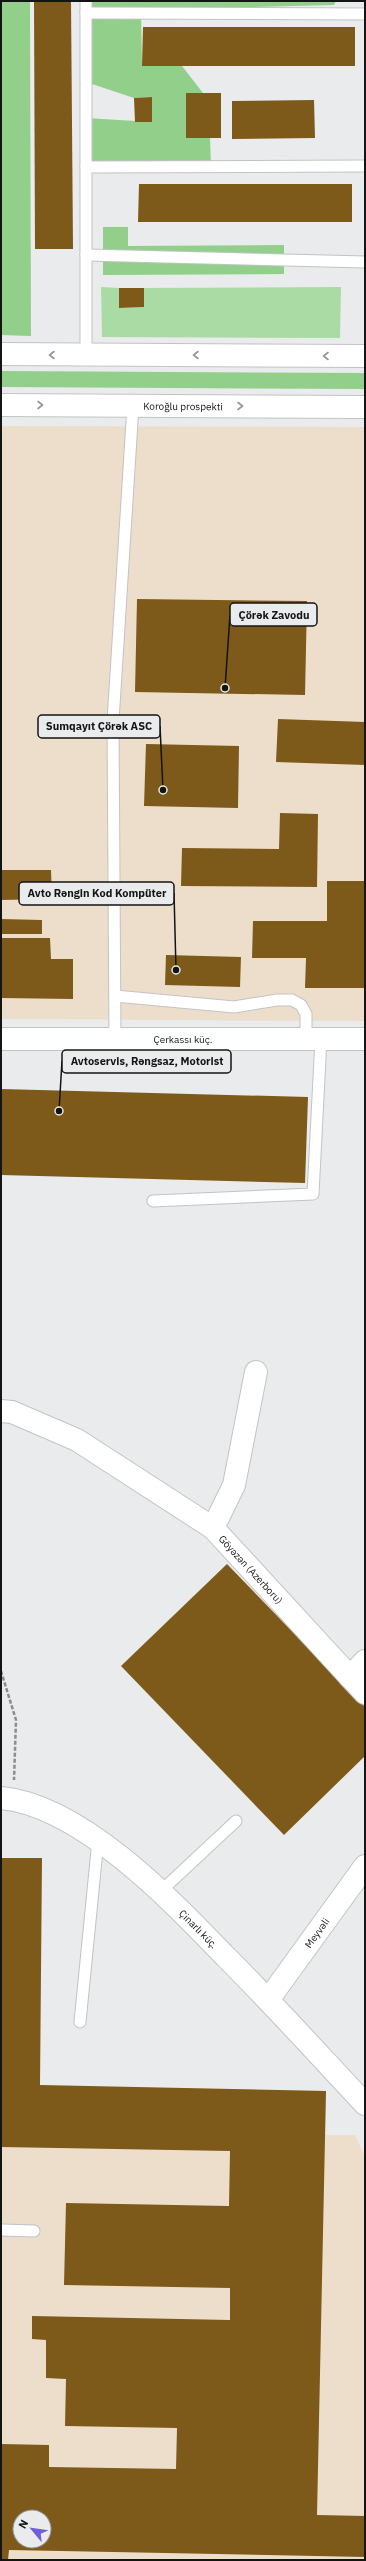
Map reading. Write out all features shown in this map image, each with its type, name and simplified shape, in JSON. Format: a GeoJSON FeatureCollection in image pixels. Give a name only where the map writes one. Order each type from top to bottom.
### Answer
{"type":"FeatureCollection","features":[{"type":"Feature","properties":{"kind":"street"},"geometry":{"type":"LineString","coordinates":[[1,354],[365,356]]}},
{"type":"Feature","properties":{"kind":"street","name":"Koroğlu prospekti"},"geometry":{"type":"LineString","coordinates":[[1,405],[365,407]]}},
{"type":"Feature","properties":{"kind":"street","name":"Çerkassı küç."},"geometry":{"type":"LineString","coordinates":[[1,1039],[365,1039]]}},
{"type":"Feature","properties":{"kind":"street","name":"Göyəzən (Azerboru)"},"geometry":{"type":"LineString","coordinates":[[256,1372],[234,1485],[213,1528],[358,1669],[365,1693]]}},
{"type":"Feature","properties":{"kind":"street"},"geometry":{"type":"LineString","coordinates":[[1,1411],[12,1412],[77,1440],[213,1528]]}},
{"type":"Feature","properties":{"kind":"street","name":"Çinarlı küç."},"geometry":{"type":"LineString","coordinates":[[7,1799],[62,1818],[98,1840],[161,1891],[268,2000],[365,2104]]}},
{"type":"Feature","properties":{"kind":"street","name":"Meyvəli"},"geometry":{"type":"LineString","coordinates":[[268,2000],[365,1866]]}},
{"type":"Feature","properties":{"kind":"lane"},"geometry":{"type":"LineString","coordinates":[[86,1],[86,355]]}},
{"type":"Feature","properties":{"kind":"lane"},"geometry":{"type":"LineString","coordinates":[[86,13],[365,14]]}},
{"type":"Feature","properties":{"kind":"lane"},"geometry":{"type":"LineString","coordinates":[[86,167],[365,166]]}},
{"type":"Feature","properties":{"kind":"lane"},"geometry":{"type":"LineString","coordinates":[[86,255],[365,262]]}},
{"type":"Feature","properties":{"kind":"lane"},"geometry":{"type":"LineString","coordinates":[[115,1039],[113,721],[133,406]]}},
{"type":"Feature","properties":{"kind":"lane"},"geometry":{"type":"LineString","coordinates":[[115,996],[234,1007],[276,1000],[292,1000],[301,1005],[306,1014],[313,1039],[313,1194],[153,1201]]}},
{"type":"Feature","properties":{"kind":"lane"},"geometry":{"type":"LineString","coordinates":[[161,1891],[236,1821]]}},
{"type":"Feature","properties":{"kind":"lane"},"geometry":{"type":"LineString","coordinates":[[80,2022],[98,1840]]}},
{"type":"Feature","properties":{"kind":"lane"},"geometry":{"type":"LineString","coordinates":[[1,2230],[34,2231]]}},
{"type":"Feature","properties":{"kind":"path"},"geometry":{"type":"LineString","coordinates":[[1,1670],[16,1720],[7,1799]]}},
{"type":"Feature","properties":{"kind":"shaded area"},"geometry":{"type":"Polygon","coordinates":[[[1,426],[365,427],[365,1021],[1,1019],[1,426]]]}},
{"type":"Feature","properties":{"kind":"shaded area"},"geometry":{"type":"Polygon","coordinates":[[[1,2085],[326,2091],[325,2135],[355,2135],[365,2157],[365,2560],[1,2560],[1,2085]]]}},
{"type":"Feature","properties":{"kind":"green space"},"geometry":{"type":"Polygon","coordinates":[[[1,1],[30,1],[31,336],[1,335],[1,1]]]}},
{"type":"Feature","properties":{"kind":"green space"},"geometry":{"type":"Polygon","coordinates":[[[86,1],[336,1],[334,5],[141,10],[142,65],[182,66],[203,93],[186,93],[186,138],[210,138],[211,166],[86,167],[86,118],[152,122],[152,97],[134,98],[86,82],[86,1]]]}},
{"type":"Feature","properties":{"kind":"green space"},"geometry":{"type":"Polygon","coordinates":[[[103,227],[128,227],[128,246],[284,245],[284,274],[103,275],[103,227]]]}},
{"type":"Feature","properties":{"kind":"green space"},"geometry":{"type":"Polygon","coordinates":[[[101,287],[119,288],[120,308],[144,307],[144,288],[341,287],[340,338],[102,337],[101,287]]]}},
{"type":"Feature","properties":{"kind":"green space"},"geometry":{"type":"Polygon","coordinates":[[[1,371],[365,373],[365,389],[1,387],[1,371]]]}},
{"type":"Feature","properties":{"kind":"building"},"geometry":{"type":"Polygon","coordinates":[[[34,1],[71,1],[73,249],[35,249],[34,1]]]}},
{"type":"Feature","properties":{"kind":"building"},"geometry":{"type":"Polygon","coordinates":[[[143,27],[355,27],[355,66],[142,66],[143,27]]]}},
{"type":"Feature","properties":{"kind":"building"},"geometry":{"type":"Polygon","coordinates":[[[186,93],[221,93],[221,138],[186,138],[186,93]]]}},
{"type":"Feature","properties":{"kind":"building"},"geometry":{"type":"Polygon","coordinates":[[[152,97],[152,122],[135,122],[134,98],[152,97]]]}},
{"type":"Feature","properties":{"kind":"building"},"geometry":{"type":"Polygon","coordinates":[[[314,100],[315,138],[232,139],[232,101],[314,100]]]}},
{"type":"Feature","properties":{"kind":"building"},"geometry":{"type":"Polygon","coordinates":[[[139,184],[352,184],[352,222],[138,222],[139,184]]]}},
{"type":"Feature","properties":{"kind":"building"},"geometry":{"type":"Polygon","coordinates":[[[119,288],[144,288],[144,307],[119,308],[119,288]]]}},
{"type":"Feature","properties":{"kind":"building"},"geometry":{"type":"Polygon","coordinates":[[[137,599],[307,601],[305,695],[135,692],[137,599]]]}},
{"type":"Feature","properties":{"kind":"building"},"geometry":{"type":"Polygon","coordinates":[[[278,719],[365,722],[365,765],[276,762],[278,719]]]}},
{"type":"Feature","properties":{"kind":"building"},"geometry":{"type":"Polygon","coordinates":[[[146,744],[239,746],[238,808],[144,806],[146,744]]]}},
{"type":"Feature","properties":{"kind":"building"},"geometry":{"type":"Polygon","coordinates":[[[280,813],[318,814],[317,887],[181,886],[182,848],[279,849],[280,813]]]}},
{"type":"Feature","properties":{"kind":"building"},"geometry":{"type":"Polygon","coordinates":[[[1,870],[51,870],[52,899],[1,900],[1,870]]]}},
{"type":"Feature","properties":{"kind":"building"},"geometry":{"type":"Polygon","coordinates":[[[327,881],[365,881],[365,988],[305,988],[306,958],[252,958],[253,921],[327,921],[327,881]]]}},
{"type":"Feature","properties":{"kind":"building"},"geometry":{"type":"Polygon","coordinates":[[[1,919],[42,920],[42,934],[1,934],[1,919]]]}},
{"type":"Feature","properties":{"kind":"building"},"geometry":{"type":"Polygon","coordinates":[[[2,938],[50,938],[51,959],[73,959],[73,999],[1,998],[2,938]]]}},
{"type":"Feature","properties":{"kind":"building"},"geometry":{"type":"Polygon","coordinates":[[[166,955],[241,957],[240,987],[165,985],[166,955]]]}},
{"type":"Feature","properties":{"kind":"building"},"geometry":{"type":"Polygon","coordinates":[[[1,1089],[308,1097],[305,1183],[1,1175],[1,1089]]]}},
{"type":"Feature","properties":{"kind":"building"},"geometry":{"type":"Polygon","coordinates":[[[227,1564],[365,1707],[365,1756],[284,1835],[121,1666],[227,1564]]]}},
{"type":"Feature","properties":{"kind":"building"},"geometry":{"type":"Polygon","coordinates":[[[1,1858],[42,1858],[40,2085],[326,2091],[317,2515],[365,2516],[365,2557],[9,2550],[8,2560],[1,2560],[1,2444],[49,2445],[49,2467],[176,2469],[177,2428],[65,2426],[66,2379],[46,2378],[46,2340],[32,2339],[32,2316],[230,2320],[230,2288],[64,2285],[66,2203],[229,2206],[230,2151],[1,2147],[1,1858]]]}},
{"type":"Feature","properties":{"kind":"place","name":"Çörək Zavodu"},"geometry":{"type":"Point","coordinates":[225,688]}},
{"type":"Feature","properties":{"kind":"place","name":"Sumqayıt Çörək ASC"},"geometry":{"type":"Point","coordinates":[163,790]}},
{"type":"Feature","properties":{"kind":"place","name":"Avto Rəngin Kod Kompüter"},"geometry":{"type":"Point","coordinates":[176,970]}},
{"type":"Feature","properties":{"kind":"place","name":"Avtoservis, Rəngsaz, Motorist"},"geometry":{"type":"Point","coordinates":[59,1111]}}]}
